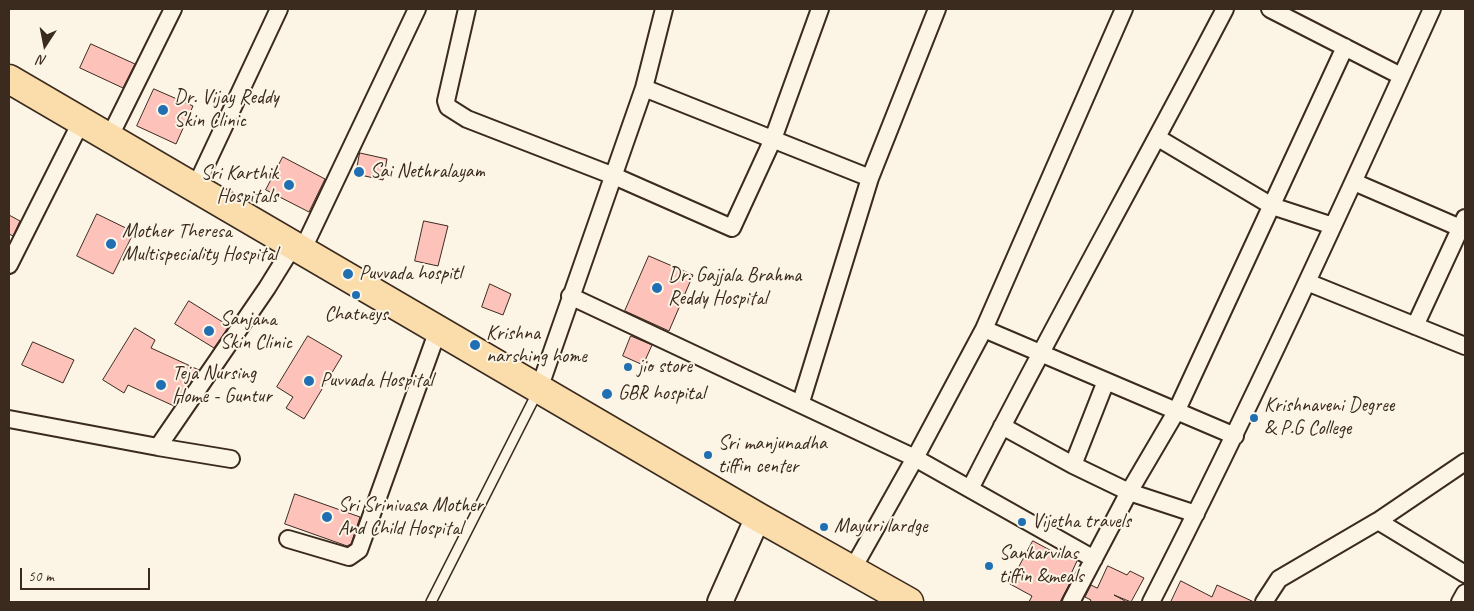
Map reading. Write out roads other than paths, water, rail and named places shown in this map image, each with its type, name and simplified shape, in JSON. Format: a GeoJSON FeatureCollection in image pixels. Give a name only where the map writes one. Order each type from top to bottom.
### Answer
{"type":"FeatureCollection","features":[{"type":"Feature","properties":{"kind":"highway"},"geometry":{"type":"LineString","coordinates":[[9,80],[539,390],[909,602]]}},
{"type":"Feature","properties":{"kind":"street"},"geometry":{"type":"LineString","coordinates":[[109,138],[173,9]]}},
{"type":"Feature","properties":{"kind":"street"},"geometry":{"type":"LineString","coordinates":[[195,188],[279,9]]}},
{"type":"Feature","properties":{"kind":"street"},"geometry":{"type":"LineString","coordinates":[[158,447],[267,288],[297,248],[417,9]]}},
{"type":"Feature","properties":{"kind":"street"},"geometry":{"type":"LineString","coordinates":[[467,9],[449,85],[446,101],[448,108],[467,119],[614,176],[732,228],[773,139],[820,9]]}},
{"type":"Feature","properties":{"kind":"street"},"geometry":{"type":"LineString","coordinates":[[539,390],[570,296],[644,88],[664,9]]}},
{"type":"Feature","properties":{"kind":"street"},"geometry":{"type":"LineString","coordinates":[[800,402],[870,178],[937,9]]}},
{"type":"Feature","properties":{"kind":"street"},"geometry":{"type":"LineString","coordinates":[[852,570],[984,329],[1124,9]]}},
{"type":"Feature","properties":{"kind":"street"},"geometry":{"type":"LineString","coordinates":[[970,489],[1040,352],[1158,138],[1225,9]]}},
{"type":"Feature","properties":{"kind":"street"},"geometry":{"type":"LineString","coordinates":[[1270,9],[1289,13],[1345,47],[1401,76]]}},
{"type":"Feature","properties":{"kind":"street"},"geometry":{"type":"LineString","coordinates":[[1151,602],[1235,436],[1354,182],[1432,9]]}},
{"type":"Feature","properties":{"kind":"street"},"geometry":{"type":"LineString","coordinates":[[1071,602],[1128,492],[1176,412],[1345,47]]}},
{"type":"Feature","properties":{"kind":"street"},"geometry":{"type":"LineString","coordinates":[[644,88],[870,178]]}},
{"type":"Feature","properties":{"kind":"street"},"geometry":{"type":"LineString","coordinates":[[9,265],[81,122]]}},
{"type":"Feature","properties":{"kind":"street"},"geometry":{"type":"LineString","coordinates":[[1158,138],[1272,206],[1333,226]]}},
{"type":"Feature","properties":{"kind":"street"},"geometry":{"type":"LineString","coordinates":[[1354,182],[1464,225],[1416,326]]}},
{"type":"Feature","properties":{"kind":"street"},"geometry":{"type":"LineString","coordinates":[[1307,282],[1465,346]]}},
{"type":"Feature","properties":{"kind":"street"},"geometry":{"type":"LineString","coordinates":[[570,296],[800,402],[915,458],[1094,559]]}},
{"type":"Feature","properties":{"kind":"street"},"geometry":{"type":"LineString","coordinates":[[984,329],[1235,436]]}},
{"type":"Feature","properties":{"kind":"street"},"geometry":{"type":"LineString","coordinates":[[288,539],[349,557],[358,550],[438,330]]}},
{"type":"Feature","properties":{"kind":"street"},"geometry":{"type":"LineString","coordinates":[[1073,465],[1106,381]]}},
{"type":"Feature","properties":{"kind":"street"},"geometry":{"type":"LineString","coordinates":[[9,419],[231,459]]}},
{"type":"Feature","properties":{"kind":"street"},"geometry":{"type":"LineString","coordinates":[[1002,426],[1073,465],[1128,492],[1196,514]]}},
{"type":"Feature","properties":{"kind":"street"},"geometry":{"type":"LineString","coordinates":[[1264,602],[1278,579],[1378,521],[1465,462]]}},
{"type":"Feature","properties":{"kind":"street"},"geometry":{"type":"LineString","coordinates":[[720,602],[758,517]]}},
{"type":"Feature","properties":{"kind":"street"},"geometry":{"type":"LineString","coordinates":[[1378,521],[1465,574]]}},
{"type":"Feature","properties":{"kind":"street"},"geometry":{"type":"LineString","coordinates":[[1460,602],[1465,593]]}},
{"type":"Feature","properties":{"kind":"lane"},"geometry":{"type":"LineString","coordinates":[[431,602],[539,390]]}},
{"type":"Feature","properties":{"kind":"place","name":"Dr. Vijay Reddy Skin Clinic"},"geometry":{"type":"Point","coordinates":[163,110]}},
{"type":"Feature","properties":{"kind":"place","name":"Sai Nethralayam"},"geometry":{"type":"Point","coordinates":[359,172]}},
{"type":"Feature","properties":{"kind":"place","name":"Sri Karthik Hospitals"},"geometry":{"type":"Point","coordinates":[289,185]}},
{"type":"Feature","properties":{"kind":"place","name":"Mother Theresa Multispeciality Hospital"},"geometry":{"type":"Point","coordinates":[111,244]}},
{"type":"Feature","properties":{"kind":"place","name":"Puvvada hospitl"},"geometry":{"type":"Point","coordinates":[348,274]}},
{"type":"Feature","properties":{"kind":"place","name":"Dr. Gajjala Brahma Reddy Hospital"},"geometry":{"type":"Point","coordinates":[657,288]}},
{"type":"Feature","properties":{"kind":"place","name":"Chatneys"},"geometry":{"type":"Point","coordinates":[356,295]}},
{"type":"Feature","properties":{"kind":"place","name":"Sanjana Skin Clinic"},"geometry":{"type":"Point","coordinates":[209,331]}},
{"type":"Feature","properties":{"kind":"place","name":"Krishna narshing home"},"geometry":{"type":"Point","coordinates":[475,345]}},
{"type":"Feature","properties":{"kind":"place","name":"jio store"},"geometry":{"type":"Point","coordinates":[628,367]}},
{"type":"Feature","properties":{"kind":"place","name":"Puvvada Hospital"},"geometry":{"type":"Point","coordinates":[309,381]}},
{"type":"Feature","properties":{"kind":"place","name":"Teja Nursing Home - Guntur"},"geometry":{"type":"Point","coordinates":[161,385]}},
{"type":"Feature","properties":{"kind":"place","name":"GBR hospital"},"geometry":{"type":"Point","coordinates":[607,394]}},
{"type":"Feature","properties":{"kind":"place","name":"Krishnaveni Degree & P.G College"},"geometry":{"type":"Point","coordinates":[1254,418]}},
{"type":"Feature","properties":{"kind":"place","name":"Sri manjunadha tiffin center"},"geometry":{"type":"Point","coordinates":[708,455]}},
{"type":"Feature","properties":{"kind":"place","name":"Sri Srinivasa Mother And Child Hospital"},"geometry":{"type":"Point","coordinates":[327,517]}},
{"type":"Feature","properties":{"kind":"place","name":"Vijetha travels"},"geometry":{"type":"Point","coordinates":[1022,522]}},
{"type":"Feature","properties":{"kind":"place","name":"Mayuri lardge"},"geometry":{"type":"Point","coordinates":[824,527]}},
{"type":"Feature","properties":{"kind":"place","name":"Sankarvilas tiffin &meals"},"geometry":{"type":"Point","coordinates":[989,566]}}]}
